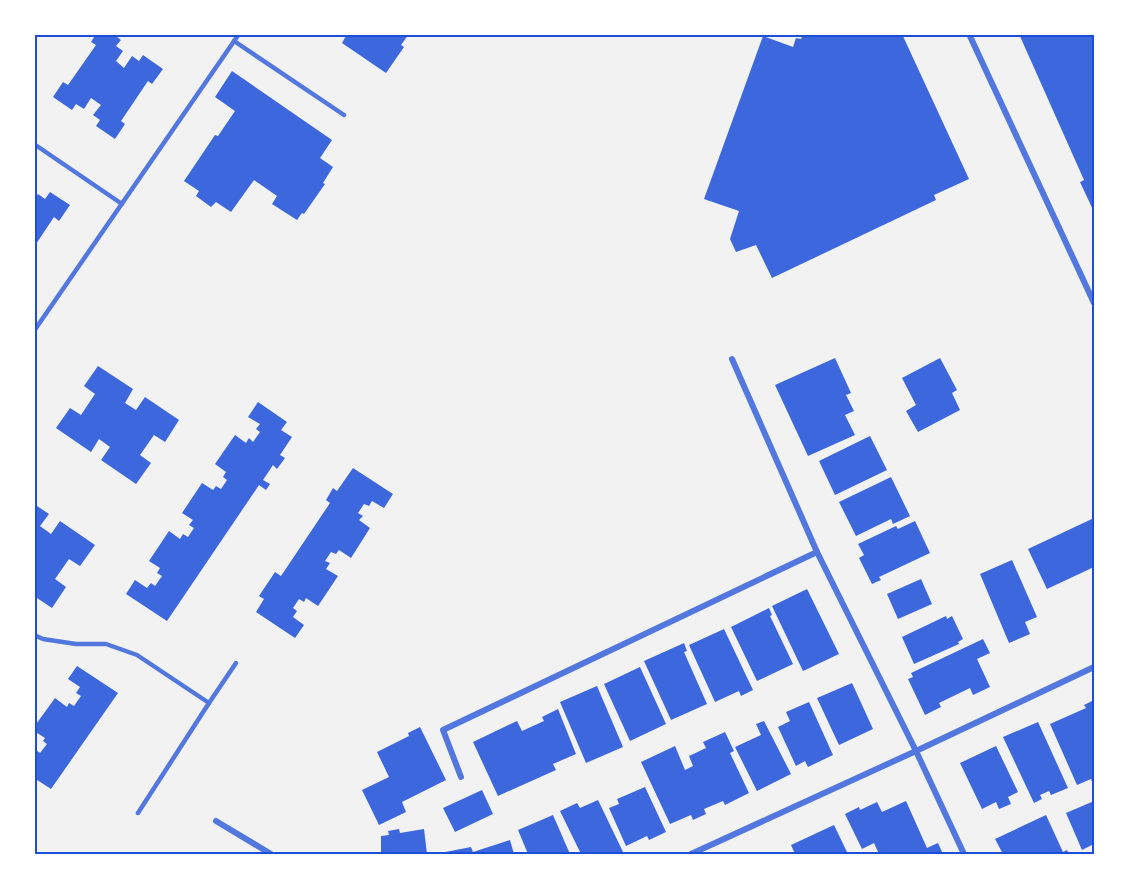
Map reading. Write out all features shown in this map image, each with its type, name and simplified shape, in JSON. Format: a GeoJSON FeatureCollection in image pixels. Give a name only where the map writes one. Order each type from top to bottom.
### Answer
{"type":"FeatureCollection","features":[{"type":"Feature","properties":{"kind":"street"},"geometry":{"type":"LineString","coordinates":[[969,34],[1095,303]]}},
{"type":"Feature","properties":{"kind":"street"},"geometry":{"type":"LineString","coordinates":[[732,359],[817,552],[916,752],[963,855]]}},
{"type":"Feature","properties":{"kind":"street"},"geometry":{"type":"LineString","coordinates":[[461,777],[443,730],[817,552]]}},
{"type":"Feature","properties":{"kind":"street"},"geometry":{"type":"LineString","coordinates":[[691,855],[1095,667]]}},
{"type":"Feature","properties":{"kind":"street"},"geometry":{"type":"LineString","coordinates":[[216,821],[271,855]]}},
{"type":"Feature","properties":{"kind":"lane"},"geometry":{"type":"LineString","coordinates":[[34,331],[238,34]]}},
{"type":"Feature","properties":{"kind":"lane"},"geometry":{"type":"LineString","coordinates":[[234,41],[344,116]]}},
{"type":"Feature","properties":{"kind":"lane"},"geometry":{"type":"LineString","coordinates":[[34,144],[122,204]]}},
{"type":"Feature","properties":{"kind":"lane"},"geometry":{"type":"LineString","coordinates":[[34,635],[43,639],[76,644],[106,644],[127,652],[163,671],[209,703]]}},
{"type":"Feature","properties":{"kind":"lane"},"geometry":{"type":"LineString","coordinates":[[138,813],[236,663]]}},
{"type":"Feature","properties":{"kind":"building"},"geometry":{"type":"Polygon","coordinates":[[[96,34],[113,34],[121,40],[116,46],[123,51],[116,61],[124,68],[132,56],[139,61],[143,55],[163,69],[152,84],[148,81],[121,121],[125,124],[115,139],[96,126],[100,120],[93,115],[101,105],[91,98],[84,109],[76,104],[72,110],[53,97],[63,82],[68,85],[96,45],[91,42],[96,34]]]}},
{"type":"Feature","properties":{"kind":"building"},"geometry":{"type":"Polygon","coordinates":[[[347,34],[409,34],[401,45],[404,47],[386,73],[342,43],[347,34]]]}},
{"type":"Feature","properties":{"kind":"building"},"geometry":{"type":"Polygon","coordinates":[[[803,34],[902,34],[969,179],[934,195],[936,200],[772,278],[756,245],[736,252],[730,239],[739,211],[704,199],[763,36],[793,47],[796,38],[801,39],[803,34]]]}},
{"type":"Feature","properties":{"kind":"building"},"geometry":{"type":"Polygon","coordinates":[[[1019,34],[1091,34],[1094,41],[1094,212],[1080,182],[1084,180],[1019,34]]]}},
{"type":"Feature","properties":{"kind":"building"},"geometry":{"type":"Polygon","coordinates":[[[232,71],[332,140],[320,158],[333,167],[323,183],[325,184],[304,214],[302,213],[297,220],[272,204],[277,196],[254,180],[231,212],[216,202],[211,207],[196,196],[199,191],[184,181],[215,135],[218,136],[235,111],[215,97],[232,71]]]}},
{"type":"Feature","properties":{"kind":"building"},"geometry":{"type":"Polygon","coordinates":[[[50,192],[70,205],[59,221],[54,217],[34,247],[34,200],[38,194],[45,199],[50,192]]]}},
{"type":"Feature","properties":{"kind":"building"},"geometry":{"type":"Polygon","coordinates":[[[835,358],[851,393],[846,395],[854,411],[845,415],[855,435],[808,456],[775,385],[835,358]]]}},
{"type":"Feature","properties":{"kind":"building"},"geometry":{"type":"Polygon","coordinates":[[[940,358],[957,390],[952,393],[960,410],[918,432],[906,411],[916,405],[902,378],[940,358]]]}},
{"type":"Feature","properties":{"kind":"building"},"geometry":{"type":"Polygon","coordinates":[[[98,366],[133,389],[125,403],[136,410],[145,397],[179,420],[165,442],[154,435],[140,455],[151,463],[136,484],[101,460],[110,447],[99,439],[91,452],[56,428],[70,408],[81,415],[95,394],[84,386],[98,366]]]}},
{"type":"Feature","properties":{"kind":"building"},"geometry":{"type":"Polygon","coordinates":[[[258,402],[287,422],[281,430],[292,437],[280,455],[285,458],[277,469],[273,465],[263,480],[270,484],[266,490],[259,485],[167,621],[126,594],[135,580],[147,588],[151,583],[155,586],[162,576],[157,573],[160,568],[149,561],[169,531],[180,539],[183,534],[188,537],[194,528],[189,525],[193,520],[182,513],[202,483],[213,490],[216,486],[221,489],[227,480],[223,477],[226,472],[215,464],[235,435],[246,443],[249,438],[253,442],[260,432],[256,429],[260,424],[248,417],[258,402]]]}},
{"type":"Feature","properties":{"kind":"building"},"geometry":{"type":"Polygon","coordinates":[[[870,436],[887,470],[835,495],[819,461],[870,436]]]}},
{"type":"Feature","properties":{"kind":"building"},"geometry":{"type":"Polygon","coordinates":[[[353,468],[393,494],[384,508],[372,501],[369,506],[364,504],[358,513],[363,516],[359,520],[370,528],[351,558],[339,550],[336,554],[331,552],[325,561],[330,563],[326,569],[338,576],[318,606],[306,598],[304,602],[299,599],[293,608],[297,611],[293,617],[304,625],[295,638],[256,612],[264,599],[259,596],[275,572],[281,576],[330,503],[326,500],[333,488],[337,491],[353,468]]]}},
{"type":"Feature","properties":{"kind":"building"},"geometry":{"type":"Polygon","coordinates":[[[891,477],[910,516],[893,524],[891,519],[856,536],[839,502],[891,477]]]}},
{"type":"Feature","properties":{"kind":"building"},"geometry":{"type":"Polygon","coordinates":[[[34,504],[49,514],[40,526],[51,534],[60,521],[95,545],[80,566],[69,559],[55,579],[66,587],[52,608],[34,596],[34,504]]]}},
{"type":"Feature","properties":{"kind":"building"},"geometry":{"type":"Polygon","coordinates":[[[1094,518],[1094,567],[1047,589],[1028,549],[1094,518]]]}},
{"type":"Feature","properties":{"kind":"building"},"geometry":{"type":"Polygon","coordinates":[[[915,521],[930,553],[879,577],[881,580],[872,584],[859,558],[864,555],[858,544],[896,526],[898,529],[915,521]]]}},
{"type":"Feature","properties":{"kind":"building"},"geometry":{"type":"Polygon","coordinates":[[[1012,560],[1037,617],[1025,622],[1030,634],[1009,643],[980,574],[1012,560]]]}},
{"type":"Feature","properties":{"kind":"building"},"geometry":{"type":"Polygon","coordinates":[[[921,579],[932,604],[898,619],[887,594],[921,579]]]}},
{"type":"Feature","properties":{"kind":"building"},"geometry":{"type":"Polygon","coordinates":[[[807,589],[839,654],[803,671],[772,606],[807,589]]]}},
{"type":"Feature","properties":{"kind":"building"},"geometry":{"type":"Polygon","coordinates":[[[769,608],[772,615],[770,616],[793,664],[757,681],[731,627],[769,608]]]}},
{"type":"Feature","properties":{"kind":"building"},"geometry":{"type":"Polygon","coordinates":[[[946,616],[947,619],[952,616],[963,639],[958,642],[959,644],[914,664],[902,637],[946,616]]]}},
{"type":"Feature","properties":{"kind":"building"},"geometry":{"type":"Polygon","coordinates":[[[724,629],[753,690],[741,696],[739,691],[715,702],[689,645],[724,629]]]}},
{"type":"Feature","properties":{"kind":"building"},"geometry":{"type":"Polygon","coordinates":[[[983,639],[990,653],[977,659],[990,687],[973,695],[970,688],[939,703],[941,707],[925,715],[908,679],[913,677],[911,673],[983,639]]]}},
{"type":"Feature","properties":{"kind":"building"},"geometry":{"type":"Polygon","coordinates":[[[684,643],[687,651],[684,652],[707,704],[671,720],[644,661],[684,643]]]}},
{"type":"Feature","properties":{"kind":"building"},"geometry":{"type":"Polygon","coordinates":[[[77,666],[118,693],[51,789],[34,778],[34,751],[35,749],[40,753],[47,744],[43,741],[45,738],[34,731],[34,727],[55,698],[67,707],[69,703],[74,706],[81,696],[76,693],[80,687],[68,679],[77,666]]]}},
{"type":"Feature","properties":{"kind":"building"},"geometry":{"type":"Polygon","coordinates":[[[640,667],[666,724],[630,741],[604,684],[640,667]]]}},
{"type":"Feature","properties":{"kind":"building"},"geometry":{"type":"Polygon","coordinates":[[[852,683],[873,729],[839,745],[817,698],[852,683]]]}},
{"type":"Feature","properties":{"kind":"building"},"geometry":{"type":"Polygon","coordinates":[[[597,686],[623,747],[586,763],[560,702],[597,686]]]}},
{"type":"Feature","properties":{"kind":"building"},"geometry":{"type":"Polygon","coordinates":[[[1094,700],[1094,787],[1091,779],[1077,785],[1050,724],[1086,708],[1084,705],[1094,700]]]}},
{"type":"Feature","properties":{"kind":"building"},"geometry":{"type":"Polygon","coordinates":[[[809,702],[833,755],[808,767],[805,761],[796,766],[778,727],[790,721],[786,712],[809,702]]]}},
{"type":"Feature","properties":{"kind":"building"},"geometry":{"type":"Polygon","coordinates":[[[558,709],[576,754],[553,764],[556,770],[498,796],[473,742],[517,721],[522,731],[544,721],[542,717],[558,709]]]}},
{"type":"Feature","properties":{"kind":"building"},"geometry":{"type":"Polygon","coordinates":[[[764,721],[791,774],[757,791],[735,747],[761,735],[756,724],[764,721]]]}},
{"type":"Feature","properties":{"kind":"building"},"geometry":{"type":"Polygon","coordinates":[[[1038,722],[1068,788],[1051,795],[1049,791],[1040,795],[1042,799],[1034,803],[1003,737],[1038,722]]]}},
{"type":"Feature","properties":{"kind":"building"},"geometry":{"type":"Polygon","coordinates":[[[420,727],[446,780],[402,802],[406,812],[379,825],[362,790],[389,777],[377,752],[409,736],[408,733],[420,727]]]}},
{"type":"Feature","properties":{"kind":"building"},"geometry":{"type":"Polygon","coordinates":[[[725,732],[734,751],[730,753],[749,793],[725,805],[723,801],[704,809],[706,814],[693,820],[691,815],[670,824],[641,762],[675,746],[685,770],[693,766],[689,756],[706,748],[703,742],[725,732]]]}},
{"type":"Feature","properties":{"kind":"building"},"geometry":{"type":"Polygon","coordinates":[[[996,746],[1018,792],[1008,797],[1011,804],[999,809],[996,802],[982,809],[960,763],[996,746]]]}},
{"type":"Feature","properties":{"kind":"building"},"geometry":{"type":"Polygon","coordinates":[[[645,787],[666,832],[649,840],[647,836],[626,846],[609,808],[619,804],[617,799],[645,787]]]}},
{"type":"Feature","properties":{"kind":"building"},"geometry":{"type":"Polygon","coordinates":[[[482,790],[493,814],[455,832],[443,808],[482,790]]]}},
{"type":"Feature","properties":{"kind":"building"},"geometry":{"type":"Polygon","coordinates":[[[598,800],[624,854],[581,854],[560,811],[577,803],[580,808],[598,800]]]}},
{"type":"Feature","properties":{"kind":"building"},"geometry":{"type":"Polygon","coordinates":[[[906,801],[927,848],[938,843],[943,854],[879,854],[874,843],[862,849],[845,814],[877,802],[882,812],[906,801]]]}},
{"type":"Feature","properties":{"kind":"building"},"geometry":{"type":"Polygon","coordinates":[[[1094,801],[1094,844],[1082,850],[1066,813],[1094,801]]]}},
{"type":"Feature","properties":{"kind":"building"},"geometry":{"type":"Polygon","coordinates":[[[553,815],[570,854],[528,854],[518,830],[553,815]]]}},
{"type":"Feature","properties":{"kind":"building"},"geometry":{"type":"Polygon","coordinates":[[[1046,815],[1063,852],[1067,850],[1069,854],[1003,854],[995,839],[1046,815]]]}},
{"type":"Feature","properties":{"kind":"building"},"geometry":{"type":"Polygon","coordinates":[[[834,825],[848,854],[795,854],[791,845],[834,825]]]}},
{"type":"Feature","properties":{"kind":"building"},"geometry":{"type":"Polygon","coordinates":[[[399,829],[400,833],[424,829],[427,854],[381,854],[381,836],[389,835],[388,831],[399,829]]]}},
{"type":"Feature","properties":{"kind":"building"},"geometry":{"type":"Polygon","coordinates":[[[510,840],[514,854],[435,854],[471,847],[473,852],[510,840]]]}}]}
